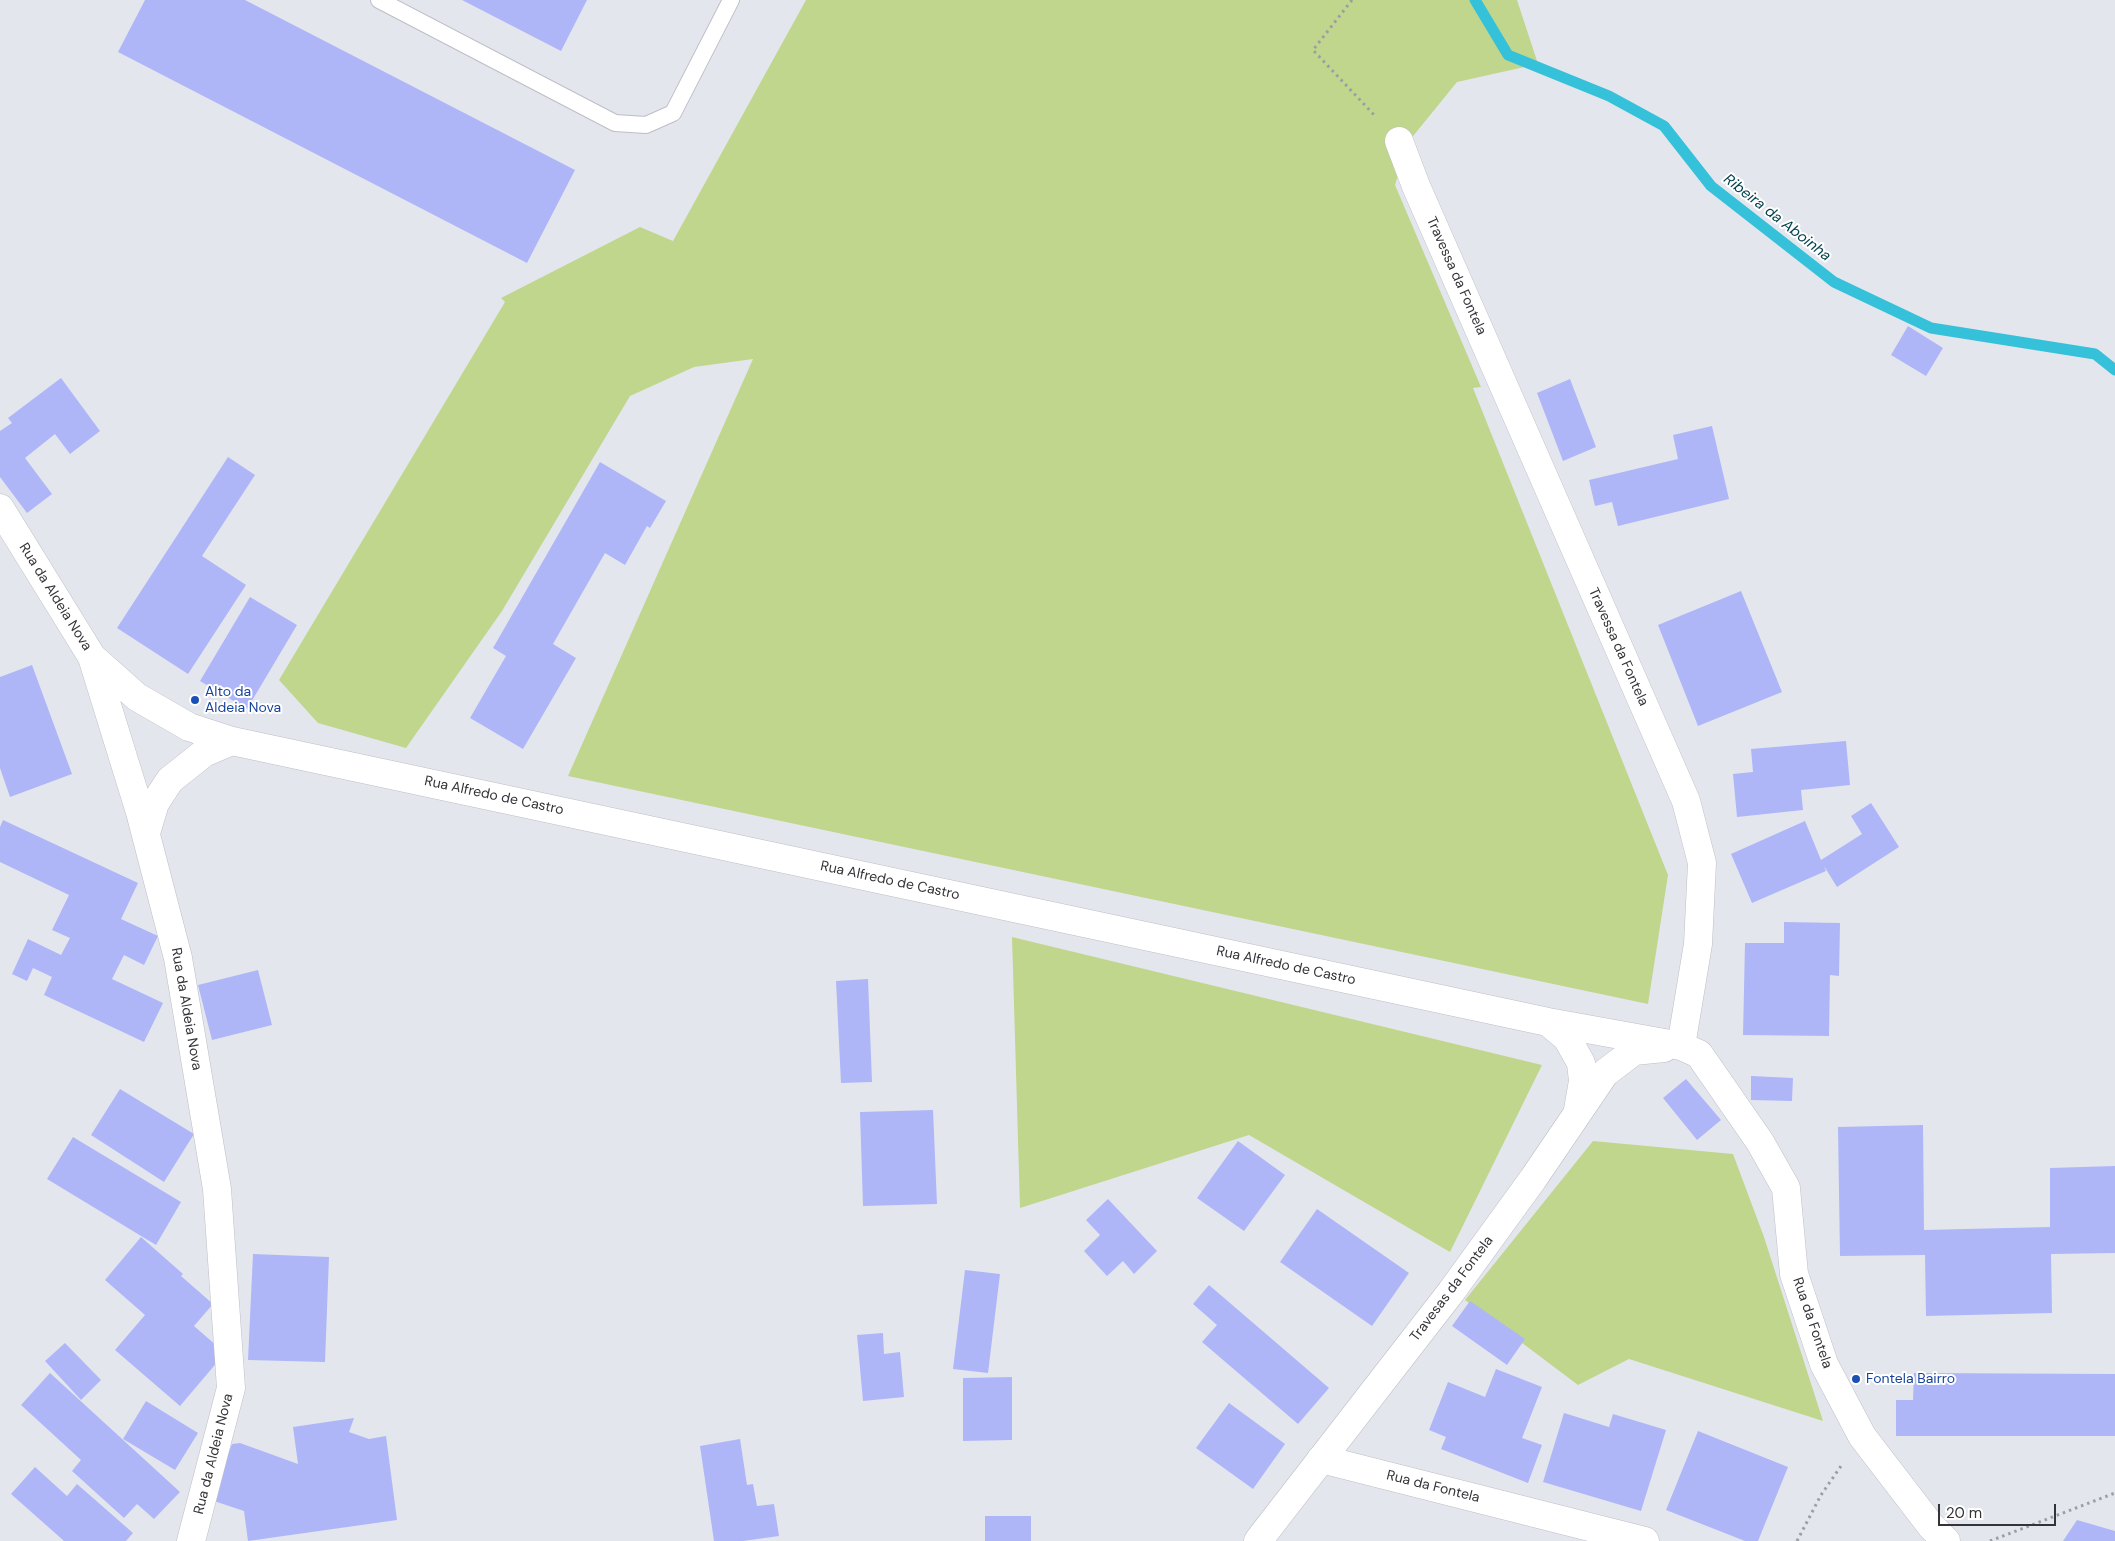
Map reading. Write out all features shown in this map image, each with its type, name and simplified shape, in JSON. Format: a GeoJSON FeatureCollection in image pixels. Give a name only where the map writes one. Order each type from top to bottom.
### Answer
{"type":"FeatureCollection","features":[{"type":"Feature","properties":{"kind":"street","name":"Travessa da Fontela"},"geometry":{"type":"LineString","coordinates":[[1399,141],[1416,186],[1686,801],[1702,863],[1698,944],[1681,1046]]}},
{"type":"Feature","properties":{"kind":"street","name":"Rua da Aldeia Nova"},"geometry":{"type":"LineString","coordinates":[[0,508],[92,657],[146,833],[178,958],[217,1189],[231,1388],[191,1541]]}},
{"type":"Feature","properties":{"kind":"street","name":"Rua Alfredo de Castro"},"geometry":{"type":"LineString","coordinates":[[92,657],[137,697],[189,727],[232,741],[1548,1022],[1681,1046]]}},
{"type":"Feature","properties":{"kind":"street"},"geometry":{"type":"LineString","coordinates":[[146,833],[155,803],[170,780],[204,753],[232,741]]}},
{"type":"Feature","properties":{"kind":"street","name":"Rua Alfredo de Castro"},"geometry":{"type":"LineString","coordinates":[[1548,1022],[1567,1038],[1581,1063],[1584,1081],[1576,1116]]}},
{"type":"Feature","properties":{"kind":"street"},"geometry":{"type":"LineString","coordinates":[[1576,1116],[1606,1073],[1634,1051],[1681,1046]]}},
{"type":"Feature","properties":{"kind":"street","name":"Rua da Fontela"},"geometry":{"type":"LineString","coordinates":[[1681,1046],[1699,1054],[1760,1142],[1786,1188],[1794,1274],[1824,1364],[1862,1436],[1931,1526],[1946,1541]]}},
{"type":"Feature","properties":{"kind":"street","name":"Travesas da Fontela"},"geometry":{"type":"LineString","coordinates":[[1321,1459],[1451,1292],[1576,1116]]}},
{"type":"Feature","properties":{"kind":"street"},"geometry":{"type":"LineString","coordinates":[[1258,1541],[1321,1459]]}},
{"type":"Feature","properties":{"kind":"street","name":"Rua da Fontela"},"geometry":{"type":"LineString","coordinates":[[1321,1459],[1645,1541]]}},
{"type":"Feature","properties":{"kind":"lane"},"geometry":{"type":"LineString","coordinates":[[379,0],[616,123],[646,125],[673,113],[731,0]]}},
{"type":"Feature","properties":{"kind":"path"},"geometry":{"type":"LineString","coordinates":[[1352,0],[1313,50],[1399,141]]}},
{"type":"Feature","properties":{"kind":"path"},"geometry":{"type":"LineString","coordinates":[[1797,1541],[1821,1495],[1862,1436]]}},
{"type":"Feature","properties":{"kind":"path"},"geometry":{"type":"LineString","coordinates":[[1990,1541],[2115,1493]]}},
{"type":"Feature","properties":{"kind":"green space"},"geometry":{"type":"Polygon","coordinates":[[[806,0],[1517,0],[1538,64],[1457,82],[1409,141],[1395,185],[1481,387],[1473,388],[1668,875],[1648,1004],[568,776],[753,359],[694,367],[630,396],[502,611],[406,748],[318,723],[279,680],[505,302],[501,298],[640,227],[673,241],[806,0]]]}},
{"type":"Feature","properties":{"kind":"green space"},"geometry":{"type":"Polygon","coordinates":[[[1012,937],[1542,1065],[1450,1252],[1249,1135],[1020,1208],[1012,937]]]}},
{"type":"Feature","properties":{"kind":"green space"},"geometry":{"type":"Polygon","coordinates":[[[1593,1141],[1733,1154],[1764,1237],[1823,1421],[1629,1359],[1578,1385],[1465,1300],[1593,1141]]]}},
{"type":"Feature","properties":{"kind":"building"},"geometry":{"type":"Polygon","coordinates":[[[145,0],[245,0],[575,170],[527,263],[118,52],[145,0]]]}},
{"type":"Feature","properties":{"kind":"building"},"geometry":{"type":"Polygon","coordinates":[[[462,0],[587,0],[561,51],[462,0]]]}},
{"type":"Feature","properties":{"kind":"building"},"geometry":{"type":"Polygon","coordinates":[[[1908,326],[1943,348],[1926,376],[1891,355],[1908,326]]]}},
{"type":"Feature","properties":{"kind":"building"},"geometry":{"type":"Polygon","coordinates":[[[61,378],[100,431],[70,454],[55,434],[25,458],[52,494],[27,513],[0,477],[0,431],[12,423],[8,418],[61,378]]]}},
{"type":"Feature","properties":{"kind":"building"},"geometry":{"type":"Polygon","coordinates":[[[1570,379],[1596,447],[1563,461],[1537,393],[1570,379]]]}},
{"type":"Feature","properties":{"kind":"building"},"geometry":{"type":"Polygon","coordinates":[[[1712,426],[1729,499],[1618,526],[1612,502],[1595,506],[1589,480],[1678,459],[1673,435],[1712,426]]]}},
{"type":"Feature","properties":{"kind":"building"},"geometry":{"type":"Polygon","coordinates":[[[228,457],[255,475],[202,556],[246,585],[188,674],[117,628],[228,457]]]}},
{"type":"Feature","properties":{"kind":"building"},"geometry":{"type":"Polygon","coordinates":[[[600,462],[666,501],[650,528],[647,526],[625,565],[605,553],[553,644],[576,658],[523,749],[470,718],[506,656],[493,648],[600,462]]]}},
{"type":"Feature","properties":{"kind":"building"},"geometry":{"type":"Polygon","coordinates":[[[1741,591],[1782,692],[1698,726],[1658,625],[1741,591]]]}},
{"type":"Feature","properties":{"kind":"building"},"geometry":{"type":"Polygon","coordinates":[[[250,597],[297,625],[247,709],[200,681],[250,597]]]}},
{"type":"Feature","properties":{"kind":"building"},"geometry":{"type":"Polygon","coordinates":[[[32,665],[72,774],[10,797],[0,768],[0,677],[32,665]]]}},
{"type":"Feature","properties":{"kind":"building"},"geometry":{"type":"Polygon","coordinates":[[[1846,741],[1850,785],[1801,790],[1803,810],[1737,817],[1733,774],[1753,772],[1751,749],[1846,741]]]}},
{"type":"Feature","properties":{"kind":"building"},"geometry":{"type":"Polygon","coordinates":[[[1871,803],[1899,847],[1837,887],[1824,866],[1826,871],[1752,903],[1731,854],[1805,821],[1821,860],[1862,834],[1851,816],[1871,803]]]}},
{"type":"Feature","properties":{"kind":"building"},"geometry":{"type":"Polygon","coordinates":[[[3,820],[138,883],[121,919],[158,936],[144,965],[124,955],[112,979],[163,1003],[144,1042],[44,995],[52,977],[33,968],[27,981],[12,974],[28,939],[61,955],[70,938],[52,930],[69,895],[0,862],[0,827],[3,820]]]}},
{"type":"Feature","properties":{"kind":"building"},"geometry":{"type":"Polygon","coordinates":[[[1784,922],[1840,923],[1839,976],[1830,975],[1829,1036],[1743,1035],[1745,943],[1784,943],[1784,922]]]}},
{"type":"Feature","properties":{"kind":"building"},"geometry":{"type":"Polygon","coordinates":[[[258,970],[272,1025],[212,1040],[198,985],[258,970]]]}},
{"type":"Feature","properties":{"kind":"building"},"geometry":{"type":"Polygon","coordinates":[[[868,979],[872,1082],[841,1083],[836,981],[868,979]]]}},
{"type":"Feature","properties":{"kind":"building"},"geometry":{"type":"Polygon","coordinates":[[[1751,1076],[1793,1078],[1792,1101],[1751,1100],[1751,1076]]]}},
{"type":"Feature","properties":{"kind":"building"},"geometry":{"type":"Polygon","coordinates":[[[1686,1079],[1721,1120],[1697,1140],[1663,1098],[1686,1079]]]}},
{"type":"Feature","properties":{"kind":"building"},"geometry":{"type":"Polygon","coordinates":[[[120,1089],[194,1134],[164,1182],[91,1135],[120,1089]]]}},
{"type":"Feature","properties":{"kind":"building"},"geometry":{"type":"Polygon","coordinates":[[[933,1110],[937,1204],[863,1206],[860,1112],[933,1110]]]}},
{"type":"Feature","properties":{"kind":"building"},"geometry":{"type":"Polygon","coordinates":[[[1923,1125],[1924,1230],[2050,1227],[2050,1168],[2115,1166],[2115,1253],[2051,1254],[2052,1313],[1926,1316],[1925,1255],[1840,1256],[1838,1127],[1923,1125]]]}},
{"type":"Feature","properties":{"kind":"building"},"geometry":{"type":"Polygon","coordinates":[[[73,1137],[181,1202],[156,1245],[47,1179],[73,1137]]]}},
{"type":"Feature","properties":{"kind":"building"},"geometry":{"type":"Polygon","coordinates":[[[1238,1141],[1285,1175],[1244,1231],[1197,1198],[1238,1141]]]}},
{"type":"Feature","properties":{"kind":"building"},"geometry":{"type":"Polygon","coordinates":[[[1108,1199],[1157,1251],[1134,1274],[1123,1261],[1107,1276],[1084,1251],[1100,1235],[1086,1220],[1108,1199]]]}},
{"type":"Feature","properties":{"kind":"building"},"geometry":{"type":"Polygon","coordinates":[[[1317,1209],[1409,1273],[1372,1326],[1280,1262],[1317,1209]]]}},
{"type":"Feature","properties":{"kind":"building"},"geometry":{"type":"Polygon","coordinates":[[[141,1237],[183,1274],[181,1276],[213,1304],[194,1326],[225,1353],[180,1406],[115,1350],[145,1315],[105,1280],[141,1237]]]}},
{"type":"Feature","properties":{"kind":"building"},"geometry":{"type":"Polygon","coordinates":[[[253,1254],[329,1257],[325,1362],[248,1360],[253,1254]]]}},
{"type":"Feature","properties":{"kind":"building"},"geometry":{"type":"Polygon","coordinates":[[[965,1270],[1000,1274],[988,1373],[953,1369],[965,1270]]]}},
{"type":"Feature","properties":{"kind":"building"},"geometry":{"type":"Polygon","coordinates":[[[1209,1285],[1329,1388],[1298,1424],[1202,1342],[1217,1325],[1193,1304],[1209,1285]]]}},
{"type":"Feature","properties":{"kind":"building"},"geometry":{"type":"Polygon","coordinates":[[[1470,1301],[1525,1339],[1507,1365],[1452,1326],[1470,1301]]]}},
{"type":"Feature","properties":{"kind":"building"},"geometry":{"type":"Polygon","coordinates":[[[883,1333],[884,1354],[900,1352],[904,1397],[863,1401],[857,1335],[883,1333]]]}},
{"type":"Feature","properties":{"kind":"building"},"geometry":{"type":"Polygon","coordinates":[[[65,1343],[101,1380],[81,1400],[45,1361],[65,1343]]]}},
{"type":"Feature","properties":{"kind":"building"},"geometry":{"type":"Polygon","coordinates":[[[1496,1369],[1542,1387],[1522,1438],[1542,1445],[1528,1483],[1441,1449],[1446,1437],[1429,1430],[1448,1382],[1485,1397],[1496,1369]]]}},
{"type":"Feature","properties":{"kind":"building"},"geometry":{"type":"Polygon","coordinates":[[[50,1373],[180,1492],[154,1519],[137,1504],[124,1518],[72,1471],[81,1460],[21,1405],[50,1373]]]}},
{"type":"Feature","properties":{"kind":"building"},"geometry":{"type":"Polygon","coordinates":[[[1914,1373],[2115,1374],[2115,1436],[1896,1436],[1896,1400],[1913,1400],[1914,1373]]]}},
{"type":"Feature","properties":{"kind":"building"},"geometry":{"type":"Polygon","coordinates":[[[1012,1377],[1012,1440],[963,1441],[963,1378],[1012,1377]]]}},
{"type":"Feature","properties":{"kind":"building"},"geometry":{"type":"Polygon","coordinates":[[[146,1401],[198,1433],[175,1470],[123,1439],[146,1401]]]}},
{"type":"Feature","properties":{"kind":"building"},"geometry":{"type":"Polygon","coordinates":[[[1229,1403],[1285,1444],[1253,1489],[1196,1448],[1229,1403]]]}},
{"type":"Feature","properties":{"kind":"building"},"geometry":{"type":"Polygon","coordinates":[[[1564,1413],[1609,1427],[1613,1414],[1666,1430],[1641,1511],[1543,1482],[1564,1413]]]}},
{"type":"Feature","properties":{"kind":"building"},"geometry":{"type":"Polygon","coordinates":[[[354,1418],[349,1432],[369,1439],[386,1436],[397,1520],[248,1541],[244,1511],[211,1500],[232,1444],[240,1443],[298,1464],[293,1427],[354,1418]]]}},
{"type":"Feature","properties":{"kind":"building"},"geometry":{"type":"Polygon","coordinates":[[[1698,1431],[1788,1467],[1758,1541],[1745,1541],[1666,1510],[1698,1431]]]}},
{"type":"Feature","properties":{"kind":"building"},"geometry":{"type":"Polygon","coordinates":[[[740,1439],[747,1485],[753,1484],[757,1506],[774,1504],[779,1536],[743,1541],[714,1541],[700,1446],[740,1439]]]}},
{"type":"Feature","properties":{"kind":"building"},"geometry":{"type":"Polygon","coordinates":[[[35,1467],[67,1496],[77,1484],[133,1533],[126,1541],[64,1541],[11,1494],[35,1467]]]}},
{"type":"Feature","properties":{"kind":"building"},"geometry":{"type":"Polygon","coordinates":[[[985,1516],[1031,1516],[1031,1541],[985,1541],[985,1516]]]}},
{"type":"Feature","properties":{"kind":"building"},"geometry":{"type":"Polygon","coordinates":[[[2077,1520],[2115,1531],[2115,1541],[2063,1541],[2077,1520]]]}},
{"type":"Feature","properties":{"kind":"waterway","name":"Ribeira da Aboinha"},"geometry":{"type":"LineString","coordinates":[[1475,0],[1508,55],[1609,96],[1664,126],[1711,186],[1834,282],[1931,328],[2095,354],[2115,370]]}},
{"type":"Feature","properties":{"kind":"place","name":"Alto da Aldeia Nova"},"geometry":{"type":"Point","coordinates":[195,700]}},
{"type":"Feature","properties":{"kind":"place","name":"Fontela Bairro"},"geometry":{"type":"Point","coordinates":[1856,1379]}}]}
